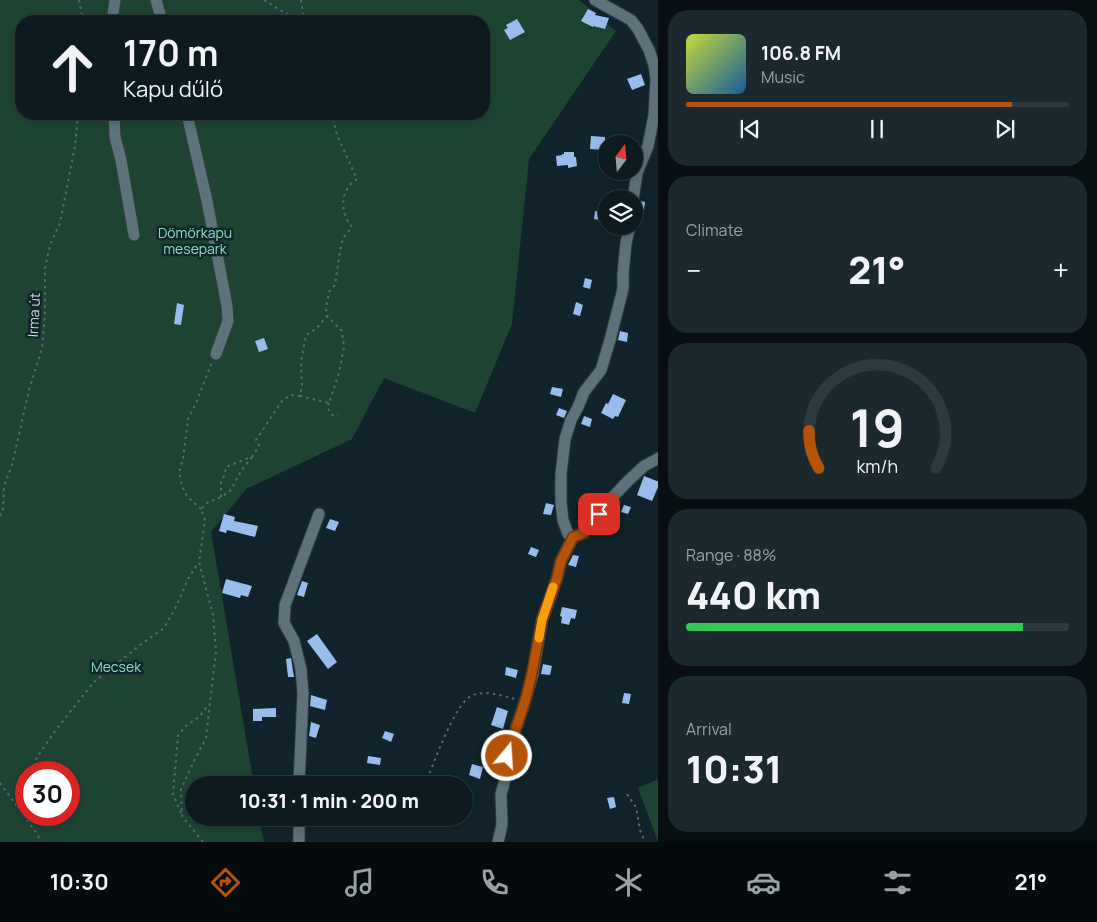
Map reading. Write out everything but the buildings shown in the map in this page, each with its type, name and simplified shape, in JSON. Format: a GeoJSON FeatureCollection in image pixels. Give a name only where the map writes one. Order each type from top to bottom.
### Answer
{"type":"FeatureCollection","features":[{"type":"Feature","properties":{"kind":"street"},"geometry":{"type":"LineString","coordinates":[[113,15],[115,0]]}},
{"type":"Feature","properties":{"kind":"street"},"geometry":{"type":"LineString","coordinates":[[156,0],[160,15]]}},
{"type":"Feature","properties":{"kind":"street"},"geometry":{"type":"LineString","coordinates":[[595,0],[631,20],[638,28],[654,65],[656,115],[648,146],[637,173],[634,190]]}},
{"type":"Feature","properties":{"kind":"street"},"geometry":{"type":"LineString","coordinates":[[114,120],[115,137],[121,160],[134,235]]}},
{"type":"Feature","properties":{"kind":"street"},"geometry":{"type":"LineString","coordinates":[[188,120],[207,201],[227,306],[228,321],[216,354]]}},
{"type":"Feature","properties":{"kind":"street"},"geometry":{"type":"LineString","coordinates":[[573,537],[568,534],[563,520],[561,502],[561,474],[565,439],[571,420],[584,392],[601,370],[623,290],[628,235]]}},
{"type":"Feature","properties":{"kind":"street"},"geometry":{"type":"LineString","coordinates":[[498,842],[502,825],[501,794],[506,776],[507,756],[525,701],[542,620],[561,561],[573,537],[584,533],[608,502],[628,481],[644,466],[658,458]]}},
{"type":"Feature","properties":{"kind":"street"},"geometry":{"type":"LineString","coordinates":[[299,776],[303,693],[301,669],[294,641],[284,623],[285,605],[318,514]]}},
{"type":"Feature","properties":{"kind":"street"},"geometry":{"type":"LineString","coordinates":[[299,826],[299,842]]}},
{"type":"Feature","properties":{"kind":"path"},"geometry":{"type":"LineString","coordinates":[[79,0],[82,15]]}},
{"type":"Feature","properties":{"kind":"path"},"geometry":{"type":"LineString","coordinates":[[264,0],[290,15]]}},
{"type":"Feature","properties":{"kind":"path"},"geometry":{"type":"LineString","coordinates":[[301,0],[303,15]]}},
{"type":"Feature","properties":{"kind":"path","name":"Irma út"},"geometry":{"type":"LineString","coordinates":[[0,516],[3,508],[4,486],[12,464],[30,386],[42,349],[45,314],[45,268],[50,245],[60,223],[75,146],[77,120]]}},
{"type":"Feature","properties":{"kind":"path"},"geometry":{"type":"LineString","coordinates":[[334,120],[337,134],[357,179],[352,182],[343,198],[344,211],[352,227],[343,238],[335,284],[329,292],[326,308],[327,316],[342,331],[344,347],[339,373],[327,407],[332,415],[338,415]]}},
{"type":"Feature","properties":{"kind":"path"},"geometry":{"type":"LineString","coordinates":[[300,396],[302,386],[301,362],[306,335],[316,329],[327,316]]}},
{"type":"Feature","properties":{"kind":"path"},"geometry":{"type":"LineString","coordinates":[[182,816],[181,790],[206,738],[216,651],[212,615],[199,562],[205,520],[201,509],[185,493],[180,476],[180,468],[188,419],[216,354]]}},
{"type":"Feature","properties":{"kind":"path"},"geometry":{"type":"LineString","coordinates":[[201,509],[207,503],[231,490],[241,471],[259,445],[256,440],[282,401],[290,395],[328,403]]}},
{"type":"Feature","properties":{"kind":"path"},"geometry":{"type":"LineString","coordinates":[[221,497],[221,482],[226,467],[253,456]]}},
{"type":"Feature","properties":{"kind":"path"},"geometry":{"type":"LineString","coordinates":[[35,761],[55,731],[93,683],[164,628],[188,579],[199,562]]}},
{"type":"Feature","properties":{"kind":"path"},"geometry":{"type":"LineString","coordinates":[[429,776],[452,721],[468,698],[474,694],[484,693],[525,701]]}},
{"type":"Feature","properties":{"kind":"path"},"geometry":{"type":"LineString","coordinates":[[202,842],[182,816],[173,794],[178,735],[187,725],[199,717],[210,702]]}},
{"type":"Feature","properties":{"kind":"path"},"geometry":{"type":"LineString","coordinates":[[0,783],[15,803]]}},
{"type":"Feature","properties":{"kind":"path"},"geometry":{"type":"LineString","coordinates":[[626,794],[635,806],[640,830],[645,842]]}},
{"type":"Feature","properties":{"kind":"path"},"geometry":{"type":"LineString","coordinates":[[32,826],[40,842]]}},
{"type":"Feature","properties":{"kind":"green space","name":"Mecsek"},"geometry":{"type":"Polygon","coordinates":[[[0,0],[579,0],[616,31],[529,159],[512,324],[475,413],[384,378],[352,439],[246,489],[211,532],[252,776],[185,776],[185,826],[261,826],[264,842],[0,842],[0,0]]]}},
{"type":"Feature","properties":{"kind":"green space"},"geometry":{"type":"Polygon","coordinates":[[[658,779],[658,842],[638,788],[658,779]]]}},
{"type":"Feature","properties":{"kind":"slow traffic"},"geometry":{"type":"LineString","coordinates":[[539,638],[542,620],[553,587]]}},
{"type":"Feature","properties":{"kind":"route"},"geometry":{"type":"LineString","coordinates":[[507,756],[526,698],[542,620],[561,561],[573,537],[584,533],[599,514]]}},
{"type":"Feature","properties":{"kind":"park label","name":"Dömörkapu mesepark"},"geometry":{"type":"Point","coordinates":[195,242]}}]}
